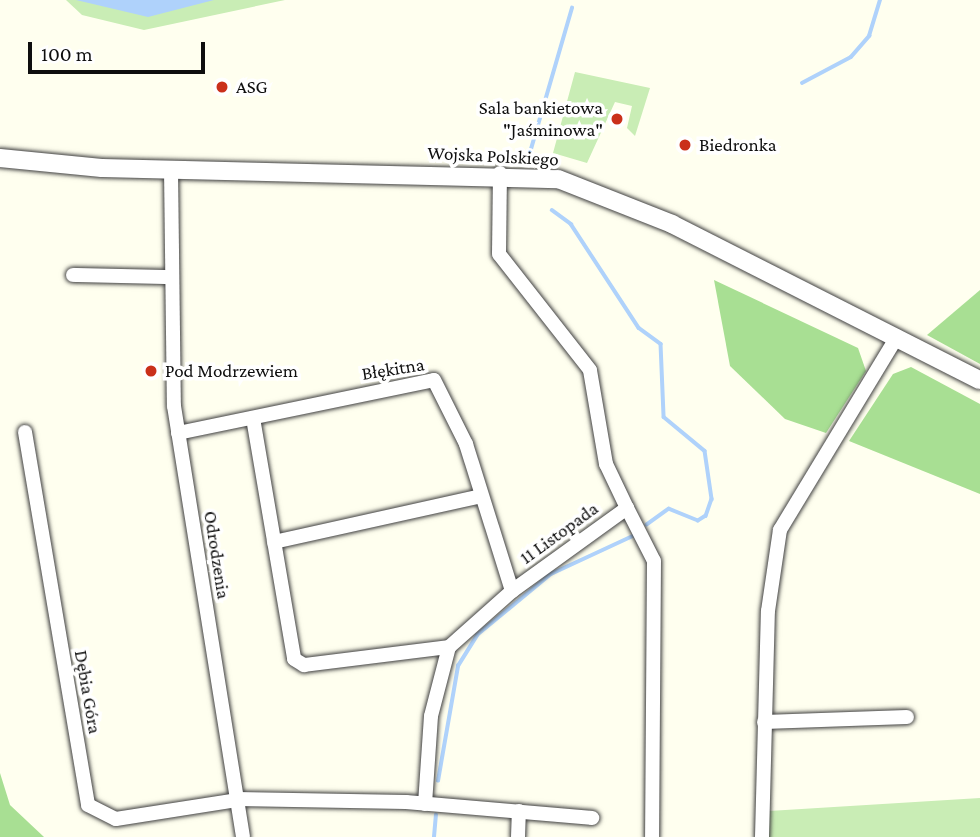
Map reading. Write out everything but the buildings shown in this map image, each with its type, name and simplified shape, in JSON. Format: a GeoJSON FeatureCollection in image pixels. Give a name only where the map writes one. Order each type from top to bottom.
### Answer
{"type":"FeatureCollection","features":[{"type":"Feature","properties":{"kind":"street","name":"Wojska Polskiego"},"geometry":{"type":"LineString","coordinates":[[0,158],[171,169],[500,173],[558,179],[614,197],[980,380]]}},
{"type":"Feature","properties":{"kind":"street","name":"Odrodzenia"},"geometry":{"type":"LineString","coordinates":[[171,169],[169,277],[178,433],[243,837]]}},
{"type":"Feature","properties":{"kind":"street","name":"11 Listopada"},"geometry":{"type":"LineString","coordinates":[[449,647],[512,591],[627,508],[606,464],[590,370],[499,254],[500,173]]}},
{"type":"Feature","properties":{"kind":"street"},"geometry":{"type":"LineString","coordinates":[[73,275],[169,277]]}},
{"type":"Feature","properties":{"kind":"street"},"geometry":{"type":"LineString","coordinates":[[762,837],[764,722],[780,530],[897,337]]}},
{"type":"Feature","properties":{"kind":"street","name":"Błękitna"},"geometry":{"type":"LineString","coordinates":[[178,433],[434,380],[456,419],[512,591]]}},
{"type":"Feature","properties":{"kind":"street"},"geometry":{"type":"LineString","coordinates":[[253,418],[297,663],[449,647],[430,716],[425,804]]}},
{"type":"Feature","properties":{"kind":"street","name":"Dębia Góra"},"geometry":{"type":"LineString","coordinates":[[25,432],[88,805],[103,818],[116,819],[237,799]]}},
{"type":"Feature","properties":{"kind":"street"},"geometry":{"type":"LineString","coordinates":[[274,542],[481,496]]}},
{"type":"Feature","properties":{"kind":"street"},"geometry":{"type":"LineString","coordinates":[[627,508],[654,561],[652,837]]}},
{"type":"Feature","properties":{"kind":"street"},"geometry":{"type":"LineString","coordinates":[[764,722],[907,717]]}},
{"type":"Feature","properties":{"kind":"street"},"geometry":{"type":"LineString","coordinates":[[237,799],[425,804],[592,818]]}},
{"type":"Feature","properties":{"kind":"street"},"geometry":{"type":"LineString","coordinates":[[518,837],[519,811]]}},
{"type":"Feature","properties":{"kind":"green space"},"geometry":{"type":"Polygon","coordinates":[[[66,0],[285,0],[144,30],[82,15],[66,0]]]}},
{"type":"Feature","properties":{"kind":"green space"},"geometry":{"type":"Polygon","coordinates":[[[575,72],[650,88],[635,136],[627,128],[632,106],[615,102],[587,163],[553,153],[575,72]]]}},
{"type":"Feature","properties":{"kind":"green space"},"geometry":{"type":"Polygon","coordinates":[[[714,280],[858,348],[866,371],[826,433],[785,419],[730,366],[714,280]]]}},
{"type":"Feature","properties":{"kind":"green space"},"geometry":{"type":"Polygon","coordinates":[[[980,290],[980,364],[927,335],[980,290]]]}},
{"type":"Feature","properties":{"kind":"green space"},"geometry":{"type":"Polygon","coordinates":[[[911,367],[980,404],[980,494],[849,441],[893,374],[911,367]]]}},
{"type":"Feature","properties":{"kind":"green space"},"geometry":{"type":"Polygon","coordinates":[[[0,773],[10,805],[44,837],[0,837],[0,773]]]}},
{"type":"Feature","properties":{"kind":"green space"},"geometry":{"type":"Polygon","coordinates":[[[980,798],[980,837],[768,837],[769,811],[980,798]]]}},
{"type":"Feature","properties":{"kind":"water"},"geometry":{"type":"Polygon","coordinates":[[[76,0],[214,0],[148,17],[76,0]]]}},
{"type":"Feature","properties":{"kind":"waterway"},"geometry":{"type":"LineString","coordinates":[[802,83],[851,57],[869,36],[880,0]]}},
{"type":"Feature","properties":{"kind":"waterway"},"geometry":{"type":"LineString","coordinates":[[529,156],[572,8]]}},
{"type":"Feature","properties":{"kind":"waterway"},"geometry":{"type":"LineString","coordinates":[[552,210],[571,224],[639,328],[661,344],[664,417],[705,451],[712,499],[706,516],[698,521],[669,509],[647,525]]}},
{"type":"Feature","properties":{"kind":"waterway"},"geometry":{"type":"LineString","coordinates":[[438,781],[458,666],[477,635],[551,574],[637,534]]}},
{"type":"Feature","properties":{"kind":"waterway"},"geometry":{"type":"LineString","coordinates":[[434,837],[436,815]]}},
{"type":"Feature","properties":{"kind":"place","name":"ASG"},"geometry":{"type":"Point","coordinates":[222,87]}},
{"type":"Feature","properties":{"kind":"place","name":"Sala bankietowa \"Jaśminowa\""},"geometry":{"type":"Point","coordinates":[617,119]}},
{"type":"Feature","properties":{"kind":"place","name":"Biedronka"},"geometry":{"type":"Point","coordinates":[685,145]}},
{"type":"Feature","properties":{"kind":"place","name":"Pod Modrzewiem"},"geometry":{"type":"Point","coordinates":[151,371]}}]}
